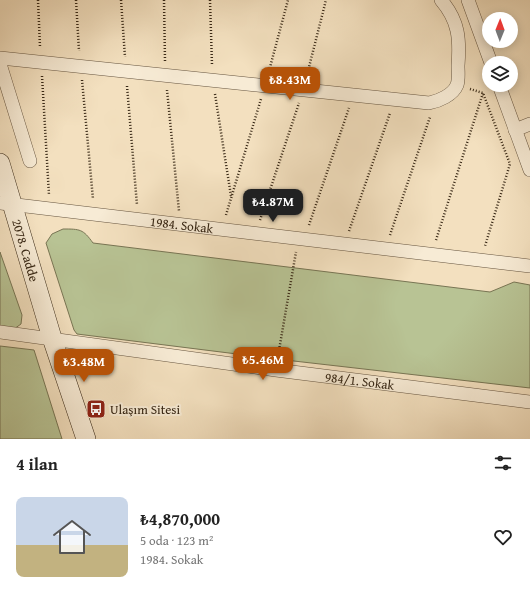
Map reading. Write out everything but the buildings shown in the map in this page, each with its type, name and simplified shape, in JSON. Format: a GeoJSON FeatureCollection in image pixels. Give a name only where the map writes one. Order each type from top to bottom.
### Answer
{"type":"FeatureCollection","features":[{"type":"Feature","properties":{"kind":"street"},"geometry":{"type":"LineString","coordinates":[[0,58],[304,90],[436,102],[448,96],[457,85],[460,40],[456,23],[441,0]]}},
{"type":"Feature","properties":{"kind":"street"},"geometry":{"type":"LineString","coordinates":[[468,0],[488,56]]}},
{"type":"Feature","properties":{"kind":"street"},"geometry":{"type":"LineString","coordinates":[[0,64],[30,161]]}},
{"type":"Feature","properties":{"kind":"street"},"geometry":{"type":"LineString","coordinates":[[501,92],[530,170]]}},
{"type":"Feature","properties":{"kind":"street"},"geometry":{"type":"LineString","coordinates":[[515,130],[530,124]]}},
{"type":"Feature","properties":{"kind":"street","name":"2078. Cadde"},"geometry":{"type":"LineString","coordinates":[[0,163],[7,204],[86,439]]}},
{"type":"Feature","properties":{"kind":"street","name":"1984. Sokak"},"geometry":{"type":"LineString","coordinates":[[7,204],[530,266]]}},
{"type":"Feature","properties":{"kind":"street","name":"984/1. Sokak"},"geometry":{"type":"LineString","coordinates":[[0,332],[276,370],[530,402]]}},
{"type":"Feature","properties":{"kind":"path"},"geometry":{"type":"LineString","coordinates":[[38,0],[50,209]]}},
{"type":"Feature","properties":{"kind":"path"},"geometry":{"type":"LineString","coordinates":[[76,0],[80,66],[94,214]]}},
{"type":"Feature","properties":{"kind":"path"},"geometry":{"type":"LineString","coordinates":[[121,0],[139,219]]}},
{"type":"Feature","properties":{"kind":"path"},"geometry":{"type":"LineString","coordinates":[[164,0],[166,75],[180,224]]}},
{"type":"Feature","properties":{"kind":"path"},"geometry":{"type":"LineString","coordinates":[[210,0],[213,80],[232,198]]}},
{"type":"Feature","properties":{"kind":"path"},"geometry":{"type":"LineString","coordinates":[[222,229],[265,85],[288,0]]}},
{"type":"Feature","properties":{"kind":"path"},"geometry":{"type":"LineString","coordinates":[[255,233],[304,90],[326,0]]}},
{"type":"Feature","properties":{"kind":"path"},"geometry":{"type":"LineString","coordinates":[[457,85],[483,93]]}},
{"type":"Feature","properties":{"kind":"path"},"geometry":{"type":"LineString","coordinates":[[431,254],[483,93]]}},
{"type":"Feature","properties":{"kind":"path"},"geometry":{"type":"LineString","coordinates":[[480,260],[510,164],[483,93]]}},
{"type":"Feature","properties":{"kind":"path"},"geometry":{"type":"LineString","coordinates":[[276,370],[301,239],[354,95]]}},
{"type":"Feature","properties":{"kind":"path"},"geometry":{"type":"LineString","coordinates":[[344,244],[395,99]]}},
{"type":"Feature","properties":{"kind":"path"},"geometry":{"type":"LineString","coordinates":[[385,248],[436,102]]}},
{"type":"Feature","properties":{"kind":"green space"},"geometry":{"type":"Polygon","coordinates":[[[63,229],[73,229],[84,232],[93,243],[490,292],[514,282],[530,285],[530,388],[77,334],[74,330],[46,243],[52,234],[63,229]]]}},
{"type":"Feature","properties":{"kind":"green space"},"geometry":{"type":"Polygon","coordinates":[[[0,252],[22,315],[21,324],[14,329],[0,328],[0,252]]]}},
{"type":"Feature","properties":{"kind":"green space"},"geometry":{"type":"Polygon","coordinates":[[[0,346],[34,350],[62,439],[0,439],[0,346]]]}},
{"type":"Feature","properties":{"kind":"place","name":"Ulaşım Sitesi"},"geometry":{"type":"Point","coordinates":[96,409]}}]}
